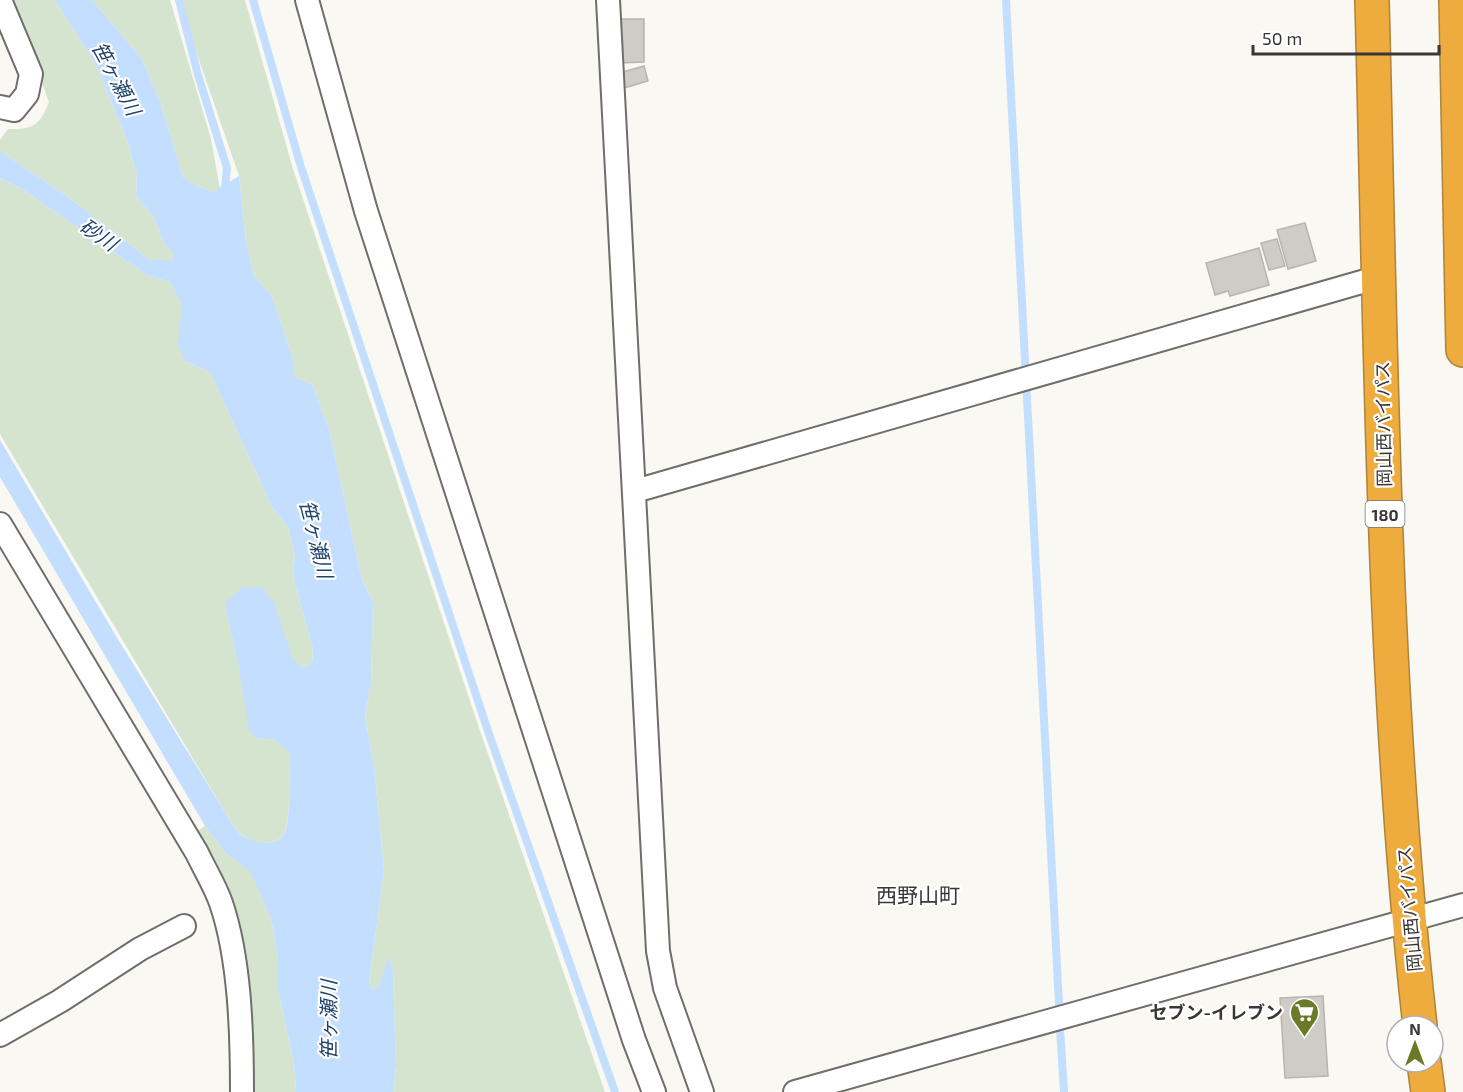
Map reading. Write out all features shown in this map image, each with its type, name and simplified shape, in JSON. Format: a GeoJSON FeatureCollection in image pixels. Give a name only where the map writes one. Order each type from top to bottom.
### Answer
{"type":"FeatureCollection","features":[{"type":"Feature","properties":{"kind":"highway","name":"岡山西バイパス"},"geometry":{"type":"LineString","coordinates":[[1372,0],[1387,580],[1410,919],[1419,1014]]}},
{"type":"Feature","properties":{"kind":"highway"},"geometry":{"type":"LineString","coordinates":[[1456,0],[1463,350]]}},
{"type":"Feature","properties":{"kind":"highway"},"geometry":{"type":"LineString","coordinates":[[1426,1074],[1428,1092]]}},
{"type":"Feature","properties":{"kind":"street"},"geometry":{"type":"LineString","coordinates":[[0,0],[31,74],[27,94],[14,110],[0,107]]}},
{"type":"Feature","properties":{"kind":"street"},"geometry":{"type":"LineString","coordinates":[[307,0],[370,223],[631,1028],[654,1092]]}},
{"type":"Feature","properties":{"kind":"street"},"geometry":{"type":"LineString","coordinates":[[608,0],[658,951],[665,988],[702,1092]]}},
{"type":"Feature","properties":{"kind":"street"},"geometry":{"type":"LineString","coordinates":[[635,491],[1379,277]]}},
{"type":"Feature","properties":{"kind":"street"},"geometry":{"type":"LineString","coordinates":[[0,524],[197,853],[220,902],[236,974],[242,1049],[242,1092]]}},
{"type":"Feature","properties":{"kind":"street"},"geometry":{"type":"LineString","coordinates":[[795,1092],[1463,904]]}},
{"type":"Feature","properties":{"kind":"street"},"geometry":{"type":"LineString","coordinates":[[0,1035],[60,1001],[140,949],[184,926]]}},
{"type":"Feature","properties":{"kind":"green space"},"geometry":{"type":"Polygon","coordinates":[[[11,0],[55,0],[98,69],[126,138],[137,174],[136,196],[154,217],[165,246],[174,253],[174,260],[150,260],[68,197],[0,151],[0,140],[8,129],[30,127],[39,121],[49,102],[11,0]]]}},
{"type":"Feature","properties":{"kind":"green space"},"geometry":{"type":"Polygon","coordinates":[[[92,0],[170,0],[211,139],[220,189],[213,192],[196,186],[183,177],[161,105],[142,59],[92,0]]]}},
{"type":"Feature","properties":{"kind":"green space"},"geometry":{"type":"Polygon","coordinates":[[[181,0],[245,0],[293,169],[479,728],[605,1092],[393,1092],[396,1066],[393,971],[388,958],[379,986],[371,990],[369,981],[384,871],[374,766],[365,717],[371,683],[373,602],[362,580],[329,429],[312,384],[296,378],[293,359],[272,296],[254,276],[246,241],[239,176],[189,31],[181,0]]]}},
{"type":"Feature","properties":{"kind":"green space"},"geometry":{"type":"Polygon","coordinates":[[[0,178],[22,189],[147,275],[170,282],[182,306],[185,361],[210,372],[272,507],[288,527],[295,556],[293,576],[313,649],[312,663],[305,667],[297,665],[292,657],[227,615],[255,738],[275,740],[289,751],[288,819],[284,834],[275,841],[264,843],[252,840],[242,835],[234,827],[0,434],[0,178]]]}},
{"type":"Feature","properties":{"kind":"green space"},"geometry":{"type":"Polygon","coordinates":[[[205,826],[227,854],[250,870],[271,919],[278,956],[278,990],[294,1063],[296,1092],[249,1092],[242,973],[191,835],[205,826]]]}},
{"type":"Feature","properties":{"kind":"water"},"geometry":{"type":"Polygon","coordinates":[[[55,0],[92,0],[142,59],[161,105],[183,177],[196,186],[213,192],[239,176],[246,241],[254,276],[272,296],[293,359],[296,378],[312,384],[329,429],[362,580],[373,602],[371,683],[365,717],[374,766],[384,871],[369,981],[371,990],[379,986],[388,957],[393,971],[396,1066],[393,1092],[296,1092],[294,1063],[278,990],[278,956],[271,919],[250,871],[227,854],[205,826],[0,477],[0,440],[116,636],[235,827],[240,834],[254,841],[266,843],[282,837],[288,817],[289,752],[275,740],[255,738],[249,731],[226,602],[242,588],[263,587],[274,603],[292,657],[297,664],[305,667],[312,663],[313,649],[293,576],[295,556],[288,527],[272,507],[210,372],[185,361],[178,344],[182,306],[170,282],[147,275],[22,189],[0,178],[0,151],[68,197],[150,260],[174,260],[174,253],[165,246],[154,217],[136,196],[137,174],[126,138],[98,69],[55,0]]]}},
{"type":"Feature","properties":{"kind":"building"},"geometry":{"type":"Polygon","coordinates":[[[620,19],[644,19],[644,62],[620,63],[620,19]]]}},
{"type":"Feature","properties":{"kind":"building"},"geometry":{"type":"Polygon","coordinates":[[[644,66],[648,81],[624,88],[619,73],[644,66]]]}},
{"type":"Feature","properties":{"kind":"building"},"geometry":{"type":"Polygon","coordinates":[[[1305,223],[1316,261],[1288,269],[1277,230],[1305,223]]]}},
{"type":"Feature","properties":{"kind":"building"},"geometry":{"type":"Polygon","coordinates":[[[1277,239],[1285,266],[1269,270],[1261,243],[1277,239]]]}},
{"type":"Feature","properties":{"kind":"building"},"geometry":{"type":"Polygon","coordinates":[[[1259,248],[1269,285],[1230,296],[1228,291],[1215,295],[1206,263],[1259,248]]]}},
{"type":"Feature","properties":{"kind":"building","name":"セブン-イレブン"},"geometry":{"type":"Polygon","coordinates":[[[1323,996],[1328,1076],[1285,1078],[1280,998],[1323,996]]]}},
{"type":"Feature","properties":{"kind":"waterway"},"geometry":{"type":"LineString","coordinates":[[179,0],[198,75],[227,168],[224,196]]}},
{"type":"Feature","properties":{"kind":"waterway"},"geometry":{"type":"LineString","coordinates":[[253,0],[301,167],[489,734],[615,1092]]}},
{"type":"Feature","properties":{"kind":"waterway"},"geometry":{"type":"LineString","coordinates":[[1006,0],[1059,1004]]}},
{"type":"Feature","properties":{"kind":"waterway"},"geometry":{"type":"LineString","coordinates":[[1060,1028],[1064,1092]]}},
{"type":"Feature","properties":{"kind":"place","name":"セブン-イレブン"},"geometry":{"type":"Point","coordinates":[1304,1038]}},
{"type":"Feature","properties":{"kind":"district","name":"西野山町"},"geometry":{"type":"Point","coordinates":[918,894]}},
{"type":"Feature","properties":{"kind":"water label","name":"笹ヶ瀬川"},"geometry":{"type":"Point","coordinates":[117,78]}},
{"type":"Feature","properties":{"kind":"water label","name":"砂川"},"geometry":{"type":"Point","coordinates":[99,234]}},
{"type":"Feature","properties":{"kind":"water label","name":"笹ヶ瀬川"},"geometry":{"type":"Point","coordinates":[317,539]}},
{"type":"Feature","properties":{"kind":"water label","name":"笹ヶ瀬川"},"geometry":{"type":"Point","coordinates":[328,1020]}}]}
